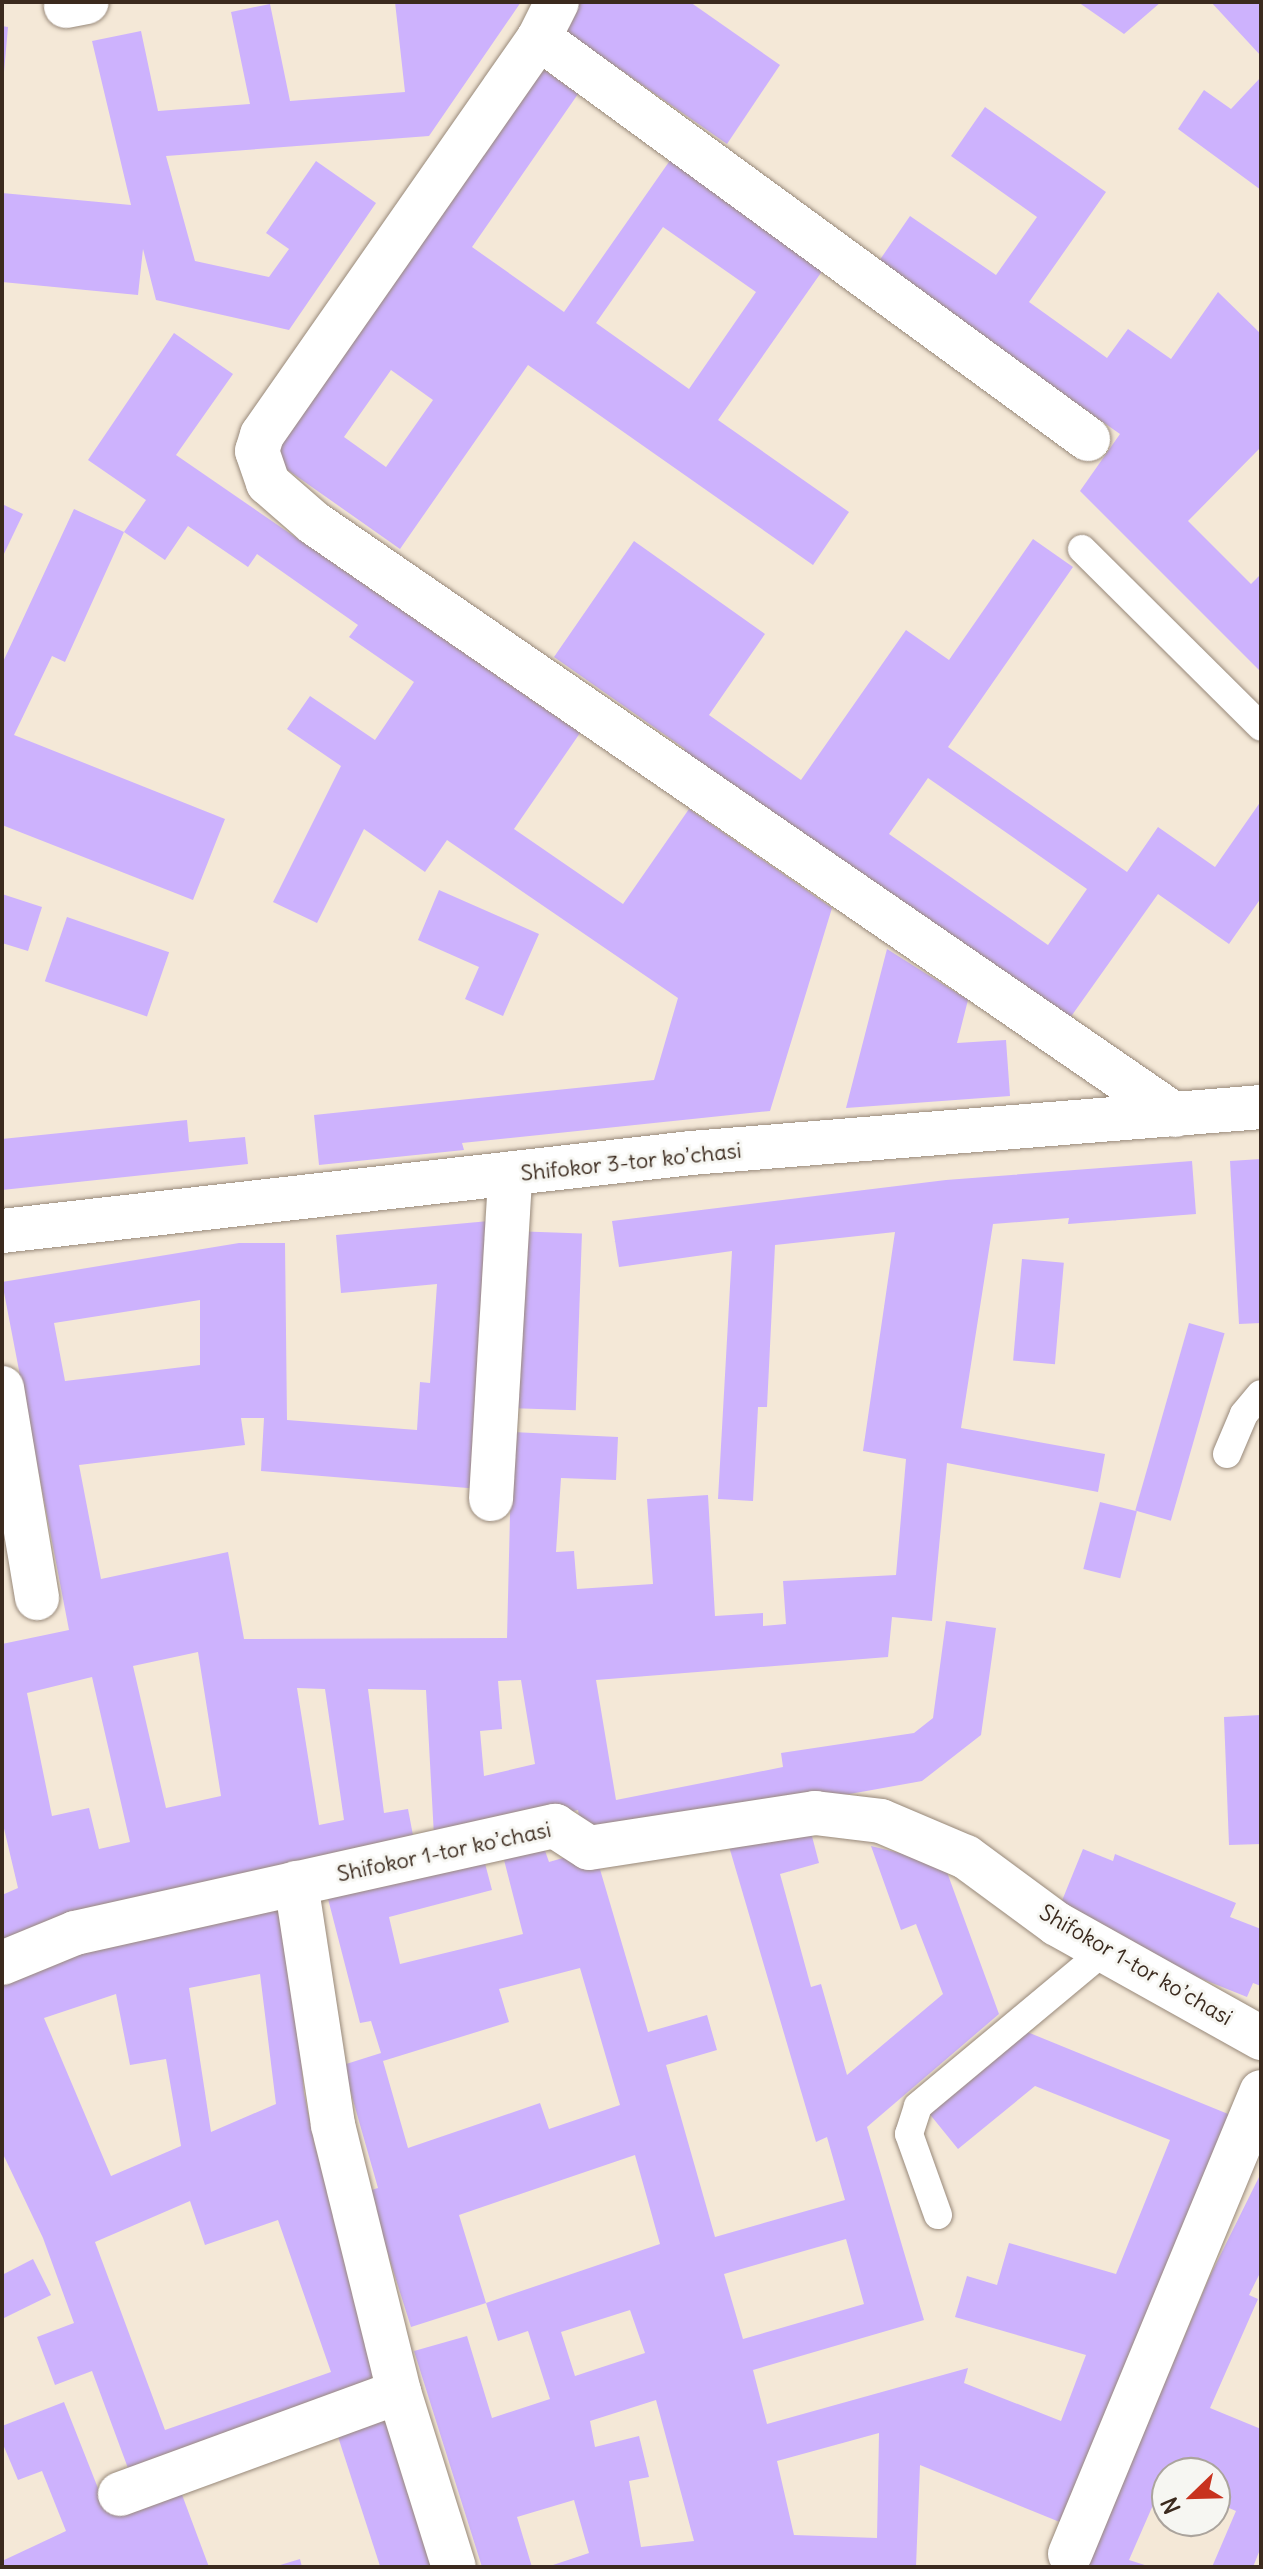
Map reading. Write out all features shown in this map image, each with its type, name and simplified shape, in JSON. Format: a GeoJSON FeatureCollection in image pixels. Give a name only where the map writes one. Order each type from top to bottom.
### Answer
{"type":"FeatureCollection","features":[{"type":"Feature","properties":{"kind":"street"},"geometry":{"type":"LineString","coordinates":[[1088,439],[548,20],[262,435],[257,451],[268,483],[314,523],[1175,1115]]}},
{"type":"Feature","properties":{"kind":"street","name":"Shifokor 3-tor koʼchasi"},"geometry":{"type":"LineString","coordinates":[[2,1231],[510,1176],[691,1153],[1261,1107]]}},
{"type":"Feature","properties":{"kind":"street"},"geometry":{"type":"LineString","coordinates":[[491,1499],[510,1176]]}},
{"type":"Feature","properties":{"kind":"street"},"geometry":{"type":"LineString","coordinates":[[2,1388],[37,1598]]}},
{"type":"Feature","properties":{"kind":"street","name":"Shifokor 1-tor koʼchasi"},"geometry":{"type":"LineString","coordinates":[[2,1963],[75,1933],[555,1826],[589,1848],[815,1813],[881,1821],[966,1857],[1057,1924],[1261,2038]]}},
{"type":"Feature","properties":{"kind":"street"},"geometry":{"type":"LineString","coordinates":[[296,1883],[333,2125],[399,2392],[454,2567]]}},
{"type":"Feature","properties":{"kind":"street"},"geometry":{"type":"LineString","coordinates":[[1070,2554],[1261,2092]]}},
{"type":"Feature","properties":{"kind":"street"},"geometry":{"type":"LineString","coordinates":[[120,2494],[399,2392]]}},
{"type":"Feature","properties":{"kind":"lane"},"geometry":{"type":"LineString","coordinates":[[1082,549],[1261,727]]}},
{"type":"Feature","properties":{"kind":"lane"},"geometry":{"type":"LineString","coordinates":[[1227,1454],[1244,1414],[1261,1394]]}},
{"type":"Feature","properties":{"kind":"lane"},"geometry":{"type":"LineString","coordinates":[[938,2215],[909,2134],[918,2106],[1105,1950]]}},
{"type":"Feature","properties":{"kind":"building"},"geometry":{"type":"Polygon","coordinates":[[[395,2],[521,2],[429,136],[166,156],[195,261],[269,277],[289,249],[266,233],[316,161],[376,203],[289,330],[156,300],[143,249],[138,295],[2,282],[2,193],[131,205],[92,41],[141,31],[158,111],[250,104],[231,12],[270,4],[290,101],[405,92],[395,2]]]}},
{"type":"Feature","properties":{"kind":"building"},"geometry":{"type":"Polygon","coordinates":[[[566,2],[690,2],[780,65],[727,144],[552,22],[566,2]]]}},
{"type":"Feature","properties":{"kind":"building"},"geometry":{"type":"Polygon","coordinates":[[[1078,2],[1161,2],[1124,34],[1078,2]]]}},
{"type":"Feature","properties":{"kind":"building"},"geometry":{"type":"Polygon","coordinates":[[[1211,2],[1261,2],[1261,56],[1211,2]]]}},
{"type":"Feature","properties":{"kind":"building"},"geometry":{"type":"Polygon","coordinates":[[[2,26],[8,27],[4,72],[2,72],[2,26]]]}},
{"type":"Feature","properties":{"kind":"building"},"geometry":{"type":"Polygon","coordinates":[[[536,64],[578,94],[472,247],[564,312],[671,159],[825,267],[718,420],[849,512],[813,565],[528,365],[400,549],[265,454],[536,64]],[[663,227],[596,323],[689,389],[756,292],[663,227]],[[391,370],[344,437],[386,467],[433,400],[391,370]]]}},
{"type":"Feature","properties":{"kind":"building"},"geometry":{"type":"Polygon","coordinates":[[[1261,77],[1261,190],[1178,129],[1204,90],[1231,109],[1261,77]]]}},
{"type":"Feature","properties":{"kind":"building"},"geometry":{"type":"Polygon","coordinates":[[[985,107],[1106,192],[1029,302],[1107,358],[1128,329],[1171,359],[1218,292],[1261,334],[1261,447],[1188,521],[1251,584],[1261,574],[1261,672],[1080,491],[1120,434],[877,264],[910,216],[996,275],[1037,217],[951,156],[985,107]]]}},
{"type":"Feature","properties":{"kind":"building"},"geometry":{"type":"Polygon","coordinates":[[[174,333],[233,374],[176,455],[580,733],[514,829],[623,904],[689,809],[832,908],[770,1111],[462,1143],[464,1150],[319,1165],[314,1115],[654,1080],[678,998],[447,840],[425,872],[364,829],[317,923],[273,902],[341,766],[287,729],[310,696],[375,740],[414,682],[349,637],[358,625],[257,554],[248,567],[188,526],[165,560],[124,532],[146,500],[88,460],[174,333]]]}},
{"type":"Feature","properties":{"kind":"building"},"geometry":{"type":"Polygon","coordinates":[[[2,504],[23,514],[2,558],[2,504]]]}},
{"type":"Feature","properties":{"kind":"building"},"geometry":{"type":"Polygon","coordinates":[[[74,509],[124,532],[65,662],[52,656],[14,735],[225,819],[193,900],[2,825],[2,664],[74,509]]]}},
{"type":"Feature","properties":{"kind":"building"},"geometry":{"type":"Polygon","coordinates":[[[1033,539],[1073,567],[948,747],[1127,872],[1158,827],[1215,867],[1261,801],[1261,898],[1229,944],[1158,894],[1065,1025],[675,763],[685,749],[554,657],[634,541],[765,634],[709,715],[801,780],[906,630],[949,660],[1033,539]],[[928,778],[889,834],[1048,945],[1087,889],[928,778]]]}},
{"type":"Feature","properties":{"kind":"building"},"geometry":{"type":"Polygon","coordinates":[[[439,890],[539,934],[503,1016],[465,999],[479,967],[418,940],[439,890]]]}},
{"type":"Feature","properties":{"kind":"building"},"geometry":{"type":"Polygon","coordinates":[[[2,894],[42,907],[28,951],[2,943],[2,894]]]}},
{"type":"Feature","properties":{"kind":"building"},"geometry":{"type":"Polygon","coordinates":[[[67,917],[169,952],[147,1016],[45,981],[67,917]]]}},
{"type":"Feature","properties":{"kind":"building"},"geometry":{"type":"Polygon","coordinates":[[[887,949],[968,1000],[957,1043],[1006,1040],[1010,1096],[846,1108],[887,949]]]}},
{"type":"Feature","properties":{"kind":"building"},"geometry":{"type":"Polygon","coordinates":[[[187,1120],[189,1142],[245,1137],[248,1164],[2,1190],[2,1139],[187,1120]]]}},
{"type":"Feature","properties":{"kind":"building"},"geometry":{"type":"Polygon","coordinates":[[[1261,1159],[1261,1323],[1239,1324],[1230,1161],[1261,1159]]]}},
{"type":"Feature","properties":{"kind":"building"},"geometry":{"type":"Polygon","coordinates":[[[1192,1161],[1196,1214],[1068,1224],[1069,1218],[993,1224],[961,1428],[1105,1454],[1098,1492],[947,1463],[932,1621],[892,1617],[888,1657],[596,1680],[616,1800],[783,1767],[781,1753],[914,1733],[933,1718],[946,1621],[996,1628],[981,1735],[922,1781],[583,1842],[578,1810],[487,1833],[434,1836],[426,1690],[368,1689],[384,1813],[408,1809],[416,1851],[2,1948],[2,1895],[18,1888],[2,1820],[2,1644],[69,1630],[2,1282],[239,1243],[285,1243],[287,1420],[417,1430],[420,1382],[430,1383],[437,1284],[341,1293],[336,1235],[500,1220],[480,1489],[261,1471],[264,1418],[241,1418],[245,1445],[79,1465],[101,1579],[228,1552],[244,1639],[507,1638],[512,1432],[618,1437],[616,1480],[561,1478],[556,1552],[574,1551],[577,1589],[653,1584],[647,1499],[708,1495],[715,1616],[763,1613],[763,1626],[786,1624],[783,1581],[896,1575],[906,1459],[863,1451],[895,1232],[775,1245],[767,1407],[758,1407],[753,1501],[718,1499],[732,1251],[619,1267],[612,1221],[946,1180],[1192,1161]],[[200,1300],[54,1323],[65,1381],[200,1365],[200,1300]],[[198,1652],[133,1666],[166,1808],[221,1796],[198,1652]],[[92,1677],[27,1693],[52,1816],[89,1808],[99,1849],[130,1842],[92,1677]],[[521,1680],[498,1681],[502,1729],[480,1731],[484,1776],[535,1764],[521,1680]],[[297,1688],[319,1825],[344,1820],[325,1689],[297,1688]]]}},
{"type":"Feature","properties":{"kind":"building"},"geometry":{"type":"Polygon","coordinates":[[[512,1231],[582,1233],[576,1410],[506,1408],[512,1231]]]}},
{"type":"Feature","properties":{"kind":"building"},"geometry":{"type":"Polygon","coordinates":[[[1022,1259],[1064,1263],[1055,1364],[1013,1361],[1022,1259]]]}},
{"type":"Feature","properties":{"kind":"building"},"geometry":{"type":"Polygon","coordinates":[[[1189,1323],[1225,1333],[1171,1521],[1135,1510],[1189,1323]]]}},
{"type":"Feature","properties":{"kind":"building"},"geometry":{"type":"Polygon","coordinates":[[[1100,1502],[1137,1511],[1120,1578],[1083,1569],[1100,1502]]]}},
{"type":"Feature","properties":{"kind":"building"},"geometry":{"type":"Polygon","coordinates":[[[1261,1715],[1261,1844],[1229,1845],[1224,1717],[1261,1715]]]}},
{"type":"Feature","properties":{"kind":"building"},"geometry":{"type":"Polygon","coordinates":[[[808,1821],[819,1863],[780,1874],[811,1987],[821,1984],[847,2075],[943,1994],[916,1924],[901,1930],[871,1846],[944,1864],[999,2014],[867,2127],[924,2320],[753,2370],[767,2424],[968,2368],[964,2383],[1061,2421],[1086,2355],[955,2317],[967,2276],[997,2285],[1009,2243],[1116,2274],[1170,2140],[1035,2086],[958,2149],[928,2112],[1015,2027],[1233,2116],[1072,2527],[920,2465],[916,2567],[547,2567],[589,2553],[574,2500],[517,2517],[532,2567],[482,2567],[414,2351],[467,2336],[492,2418],[550,2399],[528,2331],[498,2341],[486,2303],[411,2327],[368,2191],[378,2188],[343,2065],[381,2053],[371,2021],[360,2023],[326,1891],[482,1852],[492,1890],[389,1917],[400,1964],[523,1934],[502,1852],[542,1842],[549,1862],[594,1849],[648,2032],[707,2015],[717,2050],[666,2065],[715,2237],[845,2200],[827,2137],[816,2142],[728,1843],[808,1821]],[[580,1968],[499,1989],[509,2022],[383,2061],[408,2148],[540,2103],[549,2129],[620,2105],[580,1968]],[[635,2155],[459,2215],[486,2303],[660,2244],[635,2155]],[[846,2239],[724,2274],[743,2339],[864,2304],[846,2239]],[[630,2310],[561,2332],[575,2376],[645,2353],[630,2310]],[[656,2400],[590,2421],[595,2447],[639,2436],[649,2477],[629,2481],[641,2547],[694,2541],[656,2400]],[[879,2433],[777,2461],[794,2535],[877,2538],[879,2433]]]}},
{"type":"Feature","properties":{"kind":"building"},"geometry":{"type":"Polygon","coordinates":[[[1083,1849],[1113,1861],[1115,1854],[1236,1903],[1230,1917],[1261,1929],[1261,1986],[1253,1983],[1247,1997],[1085,1932],[1059,1908],[1083,1849]]]}},
{"type":"Feature","properties":{"kind":"building"},"geometry":{"type":"Polygon","coordinates":[[[288,1902],[304,2093],[315,2146],[389,2388],[132,2479],[92,2371],[55,2385],[37,2337],[74,2323],[43,2238],[2,2152],[2,1976],[145,1929],[288,1902]],[[260,1974],[189,1988],[211,2132],[276,2104],[260,1974]],[[116,1994],[44,2018],[111,2176],[181,2146],[166,2059],[130,2065],[116,1994]],[[190,2201],[95,2242],[165,2430],[331,2372],[278,2220],[205,2245],[190,2201]]]}},
{"type":"Feature","properties":{"kind":"building"},"geometry":{"type":"Polygon","coordinates":[[[1261,2173],[1261,2271],[1249,2295],[1258,2299],[1210,2408],[1261,2429],[1261,2547],[1253,2567],[1212,2567],[1225,2537],[1231,2537],[1231,2523],[1236,2511],[1231,2509],[1231,2457],[1151,2457],[1151,2510],[1129,2560],[1151,2567],[1087,2567],[1209,2278],[1261,2173]]]}},
{"type":"Feature","properties":{"kind":"building"},"geometry":{"type":"Polygon","coordinates":[[[33,2259],[51,2295],[2,2319],[2,2275],[33,2259]]]}},
{"type":"Feature","properties":{"kind":"building"},"geometry":{"type":"Polygon","coordinates":[[[64,2402],[107,2511],[178,2484],[209,2567],[2,2567],[2,2561],[66,2531],[42,2471],[18,2480],[2,2442],[2,2426],[64,2402]]]}},
{"type":"Feature","properties":{"kind":"building"},"geometry":{"type":"Polygon","coordinates":[[[383,2407],[435,2567],[380,2567],[334,2423],[383,2407]]]}},
{"type":"Feature","properties":{"kind":"building"},"geometry":{"type":"Polygon","coordinates":[[[300,2559],[302,2567],[277,2567],[277,2566],[300,2559]]]}}]}
